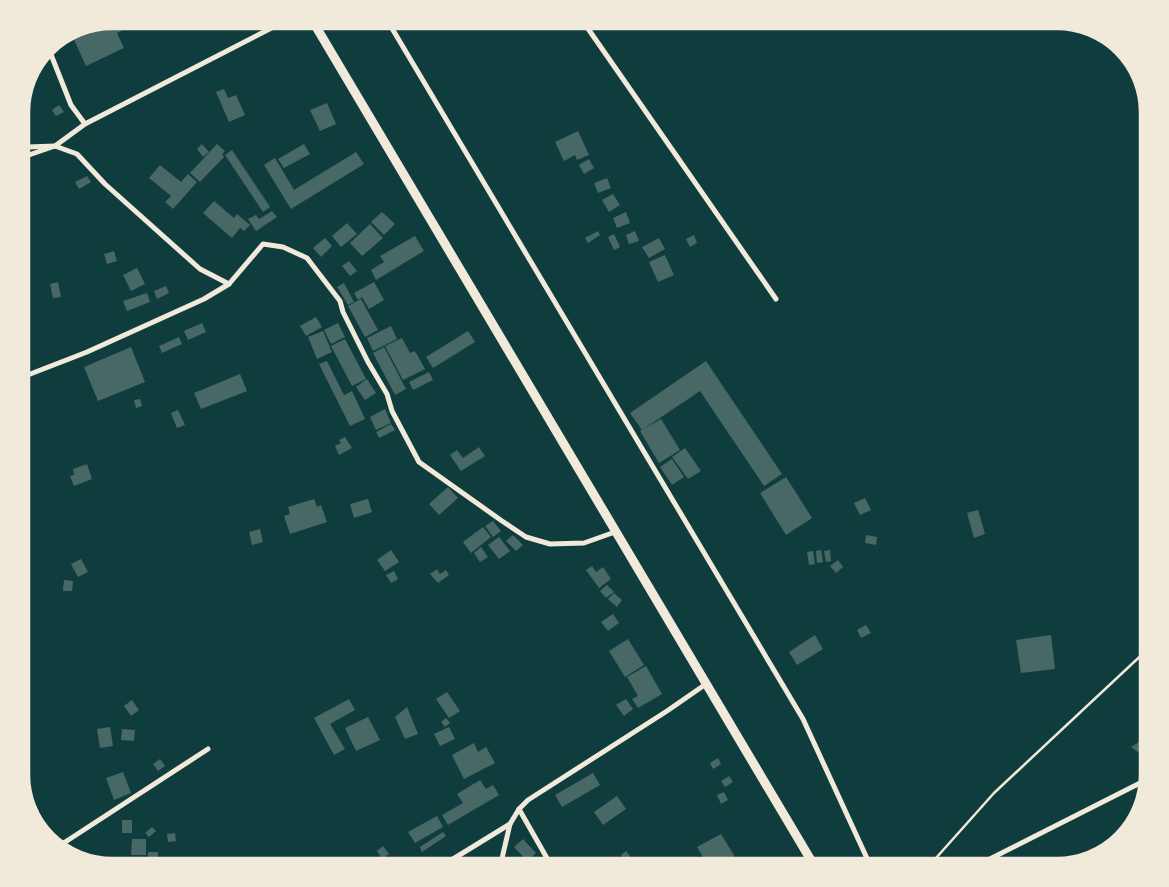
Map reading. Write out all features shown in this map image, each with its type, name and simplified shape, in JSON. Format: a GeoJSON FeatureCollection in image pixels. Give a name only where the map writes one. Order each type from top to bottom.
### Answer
{"type":"FeatureCollection","features":[{"type":"Feature","properties":{"kind":"main road"},"geometry":{"type":"LineString","coordinates":[[317,29],[810,858]]}},
{"type":"Feature","properties":{"kind":"street"},"geometry":{"type":"LineString","coordinates":[[29,155],[55,146],[85,124],[270,29]]}},
{"type":"Feature","properties":{"kind":"street"},"geometry":{"type":"LineString","coordinates":[[392,29],[803,719],[867,858]]}},
{"type":"Feature","properties":{"kind":"street"},"geometry":{"type":"LineString","coordinates":[[588,29],[776,299]]}},
{"type":"Feature","properties":{"kind":"street"},"geometry":{"type":"LineString","coordinates":[[51,55],[71,104],[85,124]]}},
{"type":"Feature","properties":{"kind":"street"},"geometry":{"type":"LineString","coordinates":[[29,147],[55,146],[77,154],[105,184],[200,269],[229,284]]}},
{"type":"Feature","properties":{"kind":"street"},"geometry":{"type":"LineString","coordinates":[[29,374],[105,344],[204,299],[229,284],[263,244],[283,246],[307,258],[340,301],[343,312],[368,362],[387,394],[392,412],[419,462],[526,537],[550,544],[584,543],[616,532]]}},
{"type":"Feature","properties":{"kind":"street"},"geometry":{"type":"LineString","coordinates":[[502,858],[510,824],[519,809],[528,800],[706,684]]}},
{"type":"Feature","properties":{"kind":"street"},"geometry":{"type":"LineString","coordinates":[[64,843],[208,749]]}},
{"type":"Feature","properties":{"kind":"street"},"geometry":{"type":"LineString","coordinates":[[992,858],[1140,783]]}},
{"type":"Feature","properties":{"kind":"street"},"geometry":{"type":"LineString","coordinates":[[519,809],[547,858]]}},
{"type":"Feature","properties":{"kind":"street"},"geometry":{"type":"LineString","coordinates":[[455,858],[510,824]]}},
{"type":"Feature","properties":{"kind":"path"},"geometry":{"type":"LineString","coordinates":[[936,858],[994,793],[1140,656]]}},
{"type":"Feature","properties":{"kind":"building"},"geometry":{"type":"Polygon","coordinates":[[[122,29],[117,33],[124,48],[86,66],[74,39],[96,30],[122,29]]]}},
{"type":"Feature","properties":{"kind":"building"},"geometry":{"type":"Polygon","coordinates":[[[224,89],[228,98],[236,95],[245,115],[229,122],[216,92],[224,89]]]}},
{"type":"Feature","properties":{"kind":"building"},"geometry":{"type":"Polygon","coordinates":[[[327,103],[336,124],[320,131],[310,110],[327,103]]]}},
{"type":"Feature","properties":{"kind":"building"},"geometry":{"type":"Polygon","coordinates":[[[59,105],[64,112],[56,116],[52,110],[59,105]]]}},
{"type":"Feature","properties":{"kind":"building"},"geometry":{"type":"Polygon","coordinates":[[[578,131],[589,155],[577,160],[575,155],[564,161],[555,142],[578,131]]]}},
{"type":"Feature","properties":{"kind":"building"},"geometry":{"type":"Polygon","coordinates":[[[202,144],[209,152],[203,157],[197,149],[202,144]]]}},
{"type":"Feature","properties":{"kind":"building"},"geometry":{"type":"Polygon","coordinates":[[[217,144],[225,151],[222,154],[224,157],[200,182],[190,173],[217,144]]]}},
{"type":"Feature","properties":{"kind":"building"},"geometry":{"type":"Polygon","coordinates":[[[304,144],[310,154],[284,168],[278,159],[304,144]]]}},
{"type":"Feature","properties":{"kind":"building"},"geometry":{"type":"Polygon","coordinates":[[[232,150],[270,207],[263,212],[225,155],[232,150]]]}},
{"type":"Feature","properties":{"kind":"building"},"geometry":{"type":"Polygon","coordinates":[[[356,152],[364,164],[291,209],[264,165],[275,158],[294,190],[356,152]]]}},
{"type":"Feature","properties":{"kind":"building"},"geometry":{"type":"Polygon","coordinates":[[[589,159],[594,168],[584,174],[579,165],[589,159]]]}},
{"type":"Feature","properties":{"kind":"building"},"geometry":{"type":"Polygon","coordinates":[[[160,165],[181,182],[188,174],[197,182],[173,209],[165,202],[171,196],[149,178],[160,165]]]}},
{"type":"Feature","properties":{"kind":"building"},"geometry":{"type":"Polygon","coordinates":[[[87,176],[91,182],[79,189],[75,182],[87,176]]]}},
{"type":"Feature","properties":{"kind":"building"},"geometry":{"type":"Polygon","coordinates":[[[607,178],[611,188],[598,193],[594,183],[607,178]]]}},
{"type":"Feature","properties":{"kind":"building"},"geometry":{"type":"Polygon","coordinates":[[[613,194],[620,205],[609,212],[602,200],[613,194]]]}},
{"type":"Feature","properties":{"kind":"building"},"geometry":{"type":"Polygon","coordinates":[[[214,201],[234,218],[237,214],[250,225],[244,231],[240,228],[232,238],[203,213],[214,201]]]}},
{"type":"Feature","properties":{"kind":"building"},"geometry":{"type":"Polygon","coordinates":[[[272,211],[277,217],[256,231],[248,219],[256,215],[259,219],[272,211]]]}},
{"type":"Feature","properties":{"kind":"building"},"geometry":{"type":"Polygon","coordinates":[[[382,212],[395,224],[384,235],[371,222],[382,212]]]}},
{"type":"Feature","properties":{"kind":"building"},"geometry":{"type":"Polygon","coordinates":[[[626,212],[630,223],[617,228],[613,218],[626,212]]]}},
{"type":"Feature","properties":{"kind":"building"},"geometry":{"type":"Polygon","coordinates":[[[347,223],[357,234],[341,247],[332,236],[347,223]]]}},
{"type":"Feature","properties":{"kind":"building"},"geometry":{"type":"Polygon","coordinates":[[[370,224],[383,238],[362,256],[350,243],[370,224]]]}},
{"type":"Feature","properties":{"kind":"building"},"geometry":{"type":"Polygon","coordinates":[[[598,231],[600,235],[588,243],[585,238],[598,231]]]}},
{"type":"Feature","properties":{"kind":"building"},"geometry":{"type":"Polygon","coordinates":[[[635,231],[639,241],[629,244],[626,235],[635,231]]]}},
{"type":"Feature","properties":{"kind":"building"},"geometry":{"type":"Polygon","coordinates":[[[614,234],[620,247],[614,250],[608,237],[614,234]]]}},
{"type":"Feature","properties":{"kind":"building"},"geometry":{"type":"Polygon","coordinates":[[[694,235],[697,243],[690,247],[686,239],[694,235]]]}},
{"type":"Feature","properties":{"kind":"building"},"geometry":{"type":"Polygon","coordinates":[[[415,236],[424,251],[376,280],[371,270],[384,262],[380,256],[415,236]]]}},
{"type":"Feature","properties":{"kind":"building"},"geometry":{"type":"Polygon","coordinates":[[[325,238],[332,246],[321,257],[313,248],[325,238]]]}},
{"type":"Feature","properties":{"kind":"building"},"geometry":{"type":"Polygon","coordinates":[[[659,238],[665,249],[649,258],[642,247],[659,238]]]}},
{"type":"Feature","properties":{"kind":"building"},"geometry":{"type":"Polygon","coordinates":[[[114,251],[117,261],[107,264],[104,254],[114,251]]]}},
{"type":"Feature","properties":{"kind":"building"},"geometry":{"type":"Polygon","coordinates":[[[665,255],[674,275],[658,282],[649,262],[665,255]]]}},
{"type":"Feature","properties":{"kind":"building"},"geometry":{"type":"Polygon","coordinates":[[[349,261],[357,271],[350,276],[342,266],[349,261]]]}},
{"type":"Feature","properties":{"kind":"building"},"geometry":{"type":"Polygon","coordinates":[[[137,268],[145,284],[131,291],[123,275],[137,268]]]}},
{"type":"Feature","properties":{"kind":"building"},"geometry":{"type":"Polygon","coordinates":[[[58,282],[61,297],[53,298],[50,284],[58,282]]]}},
{"type":"Feature","properties":{"kind":"building"},"geometry":{"type":"Polygon","coordinates":[[[374,282],[384,300],[369,309],[362,297],[358,300],[354,293],[374,282]]]}},
{"type":"Feature","properties":{"kind":"building"},"geometry":{"type":"Polygon","coordinates":[[[344,283],[354,302],[348,305],[337,287],[344,283]]]}},
{"type":"Feature","properties":{"kind":"building"},"geometry":{"type":"Polygon","coordinates":[[[166,286],[169,293],[157,299],[154,291],[166,286]]]}},
{"type":"Feature","properties":{"kind":"building"},"geometry":{"type":"Polygon","coordinates":[[[147,293],[150,302],[127,311],[123,301],[147,293]]]}},
{"type":"Feature","properties":{"kind":"building"},"geometry":{"type":"Polygon","coordinates":[[[361,299],[378,330],[365,337],[348,306],[361,299]]]}},
{"type":"Feature","properties":{"kind":"building"},"geometry":{"type":"Polygon","coordinates":[[[316,317],[322,327],[306,336],[300,326],[316,317]]]}},
{"type":"Feature","properties":{"kind":"building"},"geometry":{"type":"Polygon","coordinates":[[[202,323],[206,332],[188,340],[184,331],[202,323]]]}},
{"type":"Feature","properties":{"kind":"building"},"geometry":{"type":"Polygon","coordinates":[[[338,323],[345,337],[331,344],[324,330],[338,323]]]}},
{"type":"Feature","properties":{"kind":"building"},"geometry":{"type":"Polygon","coordinates":[[[391,326],[397,339],[373,351],[367,338],[391,326]]]}},
{"type":"Feature","properties":{"kind":"building"},"geometry":{"type":"Polygon","coordinates":[[[323,331],[332,352],[317,359],[308,337],[323,331]]]}},
{"type":"Feature","properties":{"kind":"building"},"geometry":{"type":"Polygon","coordinates":[[[468,331],[475,342],[433,368],[426,357],[468,331]]]}},
{"type":"Feature","properties":{"kind":"building"},"geometry":{"type":"Polygon","coordinates":[[[179,337],[182,344],[162,353],[159,346],[179,337]]]}},
{"type":"Feature","properties":{"kind":"building"},"geometry":{"type":"Polygon","coordinates":[[[402,338],[410,353],[415,351],[425,369],[403,380],[385,346],[402,338]]]}},
{"type":"Feature","properties":{"kind":"building"},"geometry":{"type":"Polygon","coordinates":[[[345,339],[366,379],[352,386],[331,346],[345,339]]]}},
{"type":"Feature","properties":{"kind":"building"},"geometry":{"type":"Polygon","coordinates":[[[131,347],[145,382],[98,401],[84,367],[131,347]]]}},
{"type":"Feature","properties":{"kind":"building"},"geometry":{"type":"Polygon","coordinates":[[[384,347],[406,389],[395,395],[373,353],[384,347]]]}},
{"type":"Feature","properties":{"kind":"building"},"geometry":{"type":"Polygon","coordinates":[[[327,361],[344,395],[352,391],[365,419],[350,426],[319,364],[327,361]]]}},
{"type":"Feature","properties":{"kind":"building"},"geometry":{"type":"Polygon","coordinates":[[[706,361],[782,474],[764,486],[700,391],[642,430],[630,413],[706,361]]]}},
{"type":"Feature","properties":{"kind":"building"},"geometry":{"type":"Polygon","coordinates":[[[429,372],[433,380],[413,390],[409,382],[429,372]]]}},
{"type":"Feature","properties":{"kind":"building"},"geometry":{"type":"Polygon","coordinates":[[[240,374],[247,391],[201,409],[194,393],[240,374]]]}},
{"type":"Feature","properties":{"kind":"building"},"geometry":{"type":"Polygon","coordinates":[[[367,379],[376,393],[365,400],[356,387],[367,379]]]}},
{"type":"Feature","properties":{"kind":"building"},"geometry":{"type":"Polygon","coordinates":[[[140,399],[142,406],[136,408],[134,400],[140,399]]]}},
{"type":"Feature","properties":{"kind":"building"},"geometry":{"type":"Polygon","coordinates":[[[385,409],[391,423],[376,430],[370,417],[385,409]]]}},
{"type":"Feature","properties":{"kind":"building"},"geometry":{"type":"Polygon","coordinates":[[[178,410],[185,425],[177,428],[171,413],[178,410]]]}},
{"type":"Feature","properties":{"kind":"building"},"geometry":{"type":"Polygon","coordinates":[[[661,419],[680,450],[659,463],[640,431],[661,419]]]}},
{"type":"Feature","properties":{"kind":"building"},"geometry":{"type":"Polygon","coordinates":[[[391,424],[395,430],[379,438],[376,432],[391,424]]]}},
{"type":"Feature","properties":{"kind":"building"},"geometry":{"type":"Polygon","coordinates":[[[345,437],[352,448],[339,455],[335,446],[341,443],[339,440],[345,437]]]}},
{"type":"Feature","properties":{"kind":"building"},"geometry":{"type":"Polygon","coordinates":[[[479,447],[485,456],[461,471],[450,455],[457,450],[463,458],[479,447]]]}},
{"type":"Feature","properties":{"kind":"building"},"geometry":{"type":"Polygon","coordinates":[[[685,448],[701,471],[688,479],[672,457],[685,448]]]}},
{"type":"Feature","properties":{"kind":"building"},"geometry":{"type":"Polygon","coordinates":[[[672,459],[684,477],[672,485],[660,467],[672,459]]]}},
{"type":"Feature","properties":{"kind":"building"},"geometry":{"type":"Polygon","coordinates":[[[87,464],[92,479],[74,486],[70,476],[74,475],[73,469],[87,464]]]}},
{"type":"Feature","properties":{"kind":"building"},"geometry":{"type":"Polygon","coordinates":[[[786,477],[812,518],[786,535],[760,493],[786,477]]]}},
{"type":"Feature","properties":{"kind":"building"},"geometry":{"type":"Polygon","coordinates":[[[448,487],[458,498],[439,515],[429,504],[448,487]]]}},
{"type":"Feature","properties":{"kind":"building"},"geometry":{"type":"Polygon","coordinates":[[[865,498],[871,510],[860,515],[854,503],[865,498]]]}},
{"type":"Feature","properties":{"kind":"building"},"geometry":{"type":"Polygon","coordinates":[[[314,499],[317,507],[321,505],[327,522],[290,534],[284,516],[290,514],[288,507],[314,499]]]}},
{"type":"Feature","properties":{"kind":"building"},"geometry":{"type":"Polygon","coordinates":[[[368,499],[372,512],[354,518],[350,504],[368,499]]]}},
{"type":"Feature","properties":{"kind":"building"},"geometry":{"type":"Polygon","coordinates":[[[978,510],[985,534],[974,538],[967,513],[978,510]]]}},
{"type":"Feature","properties":{"kind":"building"},"geometry":{"type":"Polygon","coordinates":[[[493,521],[501,531],[493,537],[485,526],[493,521]]]}},
{"type":"Feature","properties":{"kind":"building"},"geometry":{"type":"Polygon","coordinates":[[[483,527],[491,537],[471,553],[463,542],[483,527]]]}},
{"type":"Feature","properties":{"kind":"building"},"geometry":{"type":"Polygon","coordinates":[[[260,529],[263,542],[252,545],[249,532],[260,529]]]}},
{"type":"Feature","properties":{"kind":"building"},"geometry":{"type":"Polygon","coordinates":[[[513,535],[523,545],[516,551],[506,541],[513,535]]]}},
{"type":"Feature","properties":{"kind":"building"},"geometry":{"type":"Polygon","coordinates":[[[866,535],[877,537],[876,545],[865,543],[866,535]]]}},
{"type":"Feature","properties":{"kind":"building"},"geometry":{"type":"Polygon","coordinates":[[[499,537],[510,551],[499,559],[488,545],[499,537]]]}},
{"type":"Feature","properties":{"kind":"building"},"geometry":{"type":"Polygon","coordinates":[[[481,547],[488,557],[480,562],[474,553],[481,547]]]}},
{"type":"Feature","properties":{"kind":"building"},"geometry":{"type":"Polygon","coordinates":[[[391,550],[399,562],[385,571],[377,560],[391,550]]]}},
{"type":"Feature","properties":{"kind":"building"},"geometry":{"type":"Polygon","coordinates":[[[821,550],[823,562],[817,563],[816,551],[821,550]]]}},
{"type":"Feature","properties":{"kind":"building"},"geometry":{"type":"Polygon","coordinates":[[[830,550],[831,561],[826,562],[824,551],[830,550]]]}},
{"type":"Feature","properties":{"kind":"building"},"geometry":{"type":"Polygon","coordinates":[[[813,551],[815,564],[809,565],[807,552],[813,551]]]}},
{"type":"Feature","properties":{"kind":"building"},"geometry":{"type":"Polygon","coordinates":[[[81,559],[88,572],[78,577],[71,564],[81,559]]]}},
{"type":"Feature","properties":{"kind":"building"},"geometry":{"type":"Polygon","coordinates":[[[838,560],[843,567],[836,573],[830,566],[838,560]]]}},
{"type":"Feature","properties":{"kind":"building"},"geometry":{"type":"Polygon","coordinates":[[[592,566],[596,572],[603,567],[611,579],[599,588],[586,570],[592,566]]]}},
{"type":"Feature","properties":{"kind":"building"},"geometry":{"type":"Polygon","coordinates":[[[437,569],[440,574],[446,570],[449,575],[438,583],[430,574],[437,569]]]}},
{"type":"Feature","properties":{"kind":"building"},"geometry":{"type":"Polygon","coordinates":[[[394,571],[398,579],[391,583],[386,575],[394,571]]]}},
{"type":"Feature","properties":{"kind":"building"},"geometry":{"type":"Polygon","coordinates":[[[64,580],[73,581],[72,591],[63,591],[64,580]]]}},
{"type":"Feature","properties":{"kind":"building"},"geometry":{"type":"Polygon","coordinates":[[[607,585],[614,592],[606,598],[600,591],[607,585]]]}},
{"type":"Feature","properties":{"kind":"building"},"geometry":{"type":"Polygon","coordinates":[[[614,593],[622,600],[617,607],[608,599],[614,593]]]}},
{"type":"Feature","properties":{"kind":"building"},"geometry":{"type":"Polygon","coordinates":[[[613,614],[619,623],[608,631],[601,622],[613,614]]]}},
{"type":"Feature","properties":{"kind":"building"},"geometry":{"type":"Polygon","coordinates":[[[866,625],[871,633],[861,638],[857,630],[866,625]]]}},
{"type":"Feature","properties":{"kind":"building"},"geometry":{"type":"Polygon","coordinates":[[[815,635],[823,649],[797,665],[789,652],[815,635]]]}},
{"type":"Feature","properties":{"kind":"building"},"geometry":{"type":"Polygon","coordinates":[[[1051,635],[1055,669],[1021,673],[1016,640],[1051,635]]]}},
{"type":"Feature","properties":{"kind":"building"},"geometry":{"type":"Polygon","coordinates":[[[628,639],[644,665],[625,677],[609,651],[628,639]]]}},
{"type":"Feature","properties":{"kind":"building"},"geometry":{"type":"Polygon","coordinates":[[[646,666],[662,694],[638,708],[632,699],[638,696],[627,677],[646,666]]]}},
{"type":"Feature","properties":{"kind":"building"},"geometry":{"type":"Polygon","coordinates":[[[447,692],[460,711],[449,718],[436,699],[447,692]]]}},
{"type":"Feature","properties":{"kind":"building"},"geometry":{"type":"Polygon","coordinates":[[[349,699],[355,710],[330,724],[345,749],[334,755],[314,718],[349,699]]]}},
{"type":"Feature","properties":{"kind":"building"},"geometry":{"type":"Polygon","coordinates":[[[626,699],[633,709],[624,716],[616,705],[626,699]]]}},
{"type":"Feature","properties":{"kind":"building"},"geometry":{"type":"Polygon","coordinates":[[[132,700],[139,710],[131,716],[124,706],[132,700]]]}},
{"type":"Feature","properties":{"kind":"building"},"geometry":{"type":"Polygon","coordinates":[[[407,707],[418,734],[405,739],[395,717],[407,707]]]}},
{"type":"Feature","properties":{"kind":"building"},"geometry":{"type":"Polygon","coordinates":[[[368,717],[380,740],[356,751],[345,728],[368,717]]]}},
{"type":"Feature","properties":{"kind":"building"},"geometry":{"type":"Polygon","coordinates":[[[446,718],[450,723],[445,727],[441,722],[446,718]]]}},
{"type":"Feature","properties":{"kind":"building"},"geometry":{"type":"Polygon","coordinates":[[[110,727],[113,746],[100,748],[97,729],[110,727]]]}},
{"type":"Feature","properties":{"kind":"building"},"geometry":{"type":"Polygon","coordinates":[[[449,727],[455,739],[440,746],[434,734],[449,727]]]}},
{"type":"Feature","properties":{"kind":"building"},"geometry":{"type":"Polygon","coordinates":[[[122,729],[135,730],[134,741],[121,740],[122,729]]]}},
{"type":"Feature","properties":{"kind":"building"},"geometry":{"type":"Polygon","coordinates":[[[1140,741],[1140,751],[1131,747],[1140,741]]]}},
{"type":"Feature","properties":{"kind":"building"},"geometry":{"type":"Polygon","coordinates":[[[474,743],[478,752],[486,747],[495,763],[464,779],[452,755],[474,743]]]}},
{"type":"Feature","properties":{"kind":"building"},"geometry":{"type":"Polygon","coordinates":[[[718,758],[721,764],[713,769],[710,763],[718,758]]]}},
{"type":"Feature","properties":{"kind":"building"},"geometry":{"type":"Polygon","coordinates":[[[160,759],[165,766],[158,771],[153,764],[160,759]]]}},
{"type":"Feature","properties":{"kind":"building"},"geometry":{"type":"Polygon","coordinates":[[[123,772],[131,793],[114,800],[106,778],[123,772]]]}},
{"type":"Feature","properties":{"kind":"building"},"geometry":{"type":"Polygon","coordinates":[[[593,773],[600,785],[562,807],[555,795],[593,773]]]}},
{"type":"Feature","properties":{"kind":"building"},"geometry":{"type":"Polygon","coordinates":[[[729,776],[733,782],[725,787],[721,781],[729,776]]]}},
{"type":"Feature","properties":{"kind":"building"},"geometry":{"type":"Polygon","coordinates":[[[480,780],[486,789],[493,785],[499,795],[448,825],[442,815],[463,803],[457,794],[480,780]]]}},
{"type":"Feature","properties":{"kind":"building"},"geometry":{"type":"Polygon","coordinates":[[[724,792],[728,800],[721,804],[717,795],[724,792]]]}},
{"type":"Feature","properties":{"kind":"building"},"geometry":{"type":"Polygon","coordinates":[[[617,796],[626,809],[603,825],[594,812],[617,796]]]}},
{"type":"Feature","properties":{"kind":"building"},"geometry":{"type":"Polygon","coordinates":[[[437,816],[443,827],[415,843],[408,832],[437,816]]]}},
{"type":"Feature","properties":{"kind":"building"},"geometry":{"type":"Polygon","coordinates":[[[122,820],[132,820],[132,833],[122,833],[122,820]]]}},
{"type":"Feature","properties":{"kind":"building"},"geometry":{"type":"Polygon","coordinates":[[[152,827],[156,831],[149,837],[145,833],[152,827]]]}},
{"type":"Feature","properties":{"kind":"building"},"geometry":{"type":"Polygon","coordinates":[[[443,832],[446,836],[422,852],[420,847],[443,832]]]}},
{"type":"Feature","properties":{"kind":"building"},"geometry":{"type":"Polygon","coordinates":[[[175,833],[176,841],[168,842],[167,834],[175,833]]]}},
{"type":"Feature","properties":{"kind":"building"},"geometry":{"type":"Polygon","coordinates":[[[721,834],[736,858],[704,858],[697,847],[721,834]]]}},
{"type":"Feature","properties":{"kind":"building"},"geometry":{"type":"Polygon","coordinates":[[[132,839],[146,839],[146,855],[131,855],[132,839]]]}},
{"type":"Feature","properties":{"kind":"building"},"geometry":{"type":"Polygon","coordinates":[[[523,839],[536,853],[530,858],[524,858],[514,847],[523,839]]]}},
{"type":"Feature","properties":{"kind":"building"},"geometry":{"type":"Polygon","coordinates":[[[383,846],[389,854],[381,858],[377,851],[383,846]]]}},
{"type":"Feature","properties":{"kind":"building"},"geometry":{"type":"Polygon","coordinates":[[[626,851],[631,858],[623,858],[621,855],[626,851]]]}},
{"type":"Feature","properties":{"kind":"building"},"geometry":{"type":"Polygon","coordinates":[[[148,852],[158,852],[158,858],[148,858],[148,852]]]}}]}
